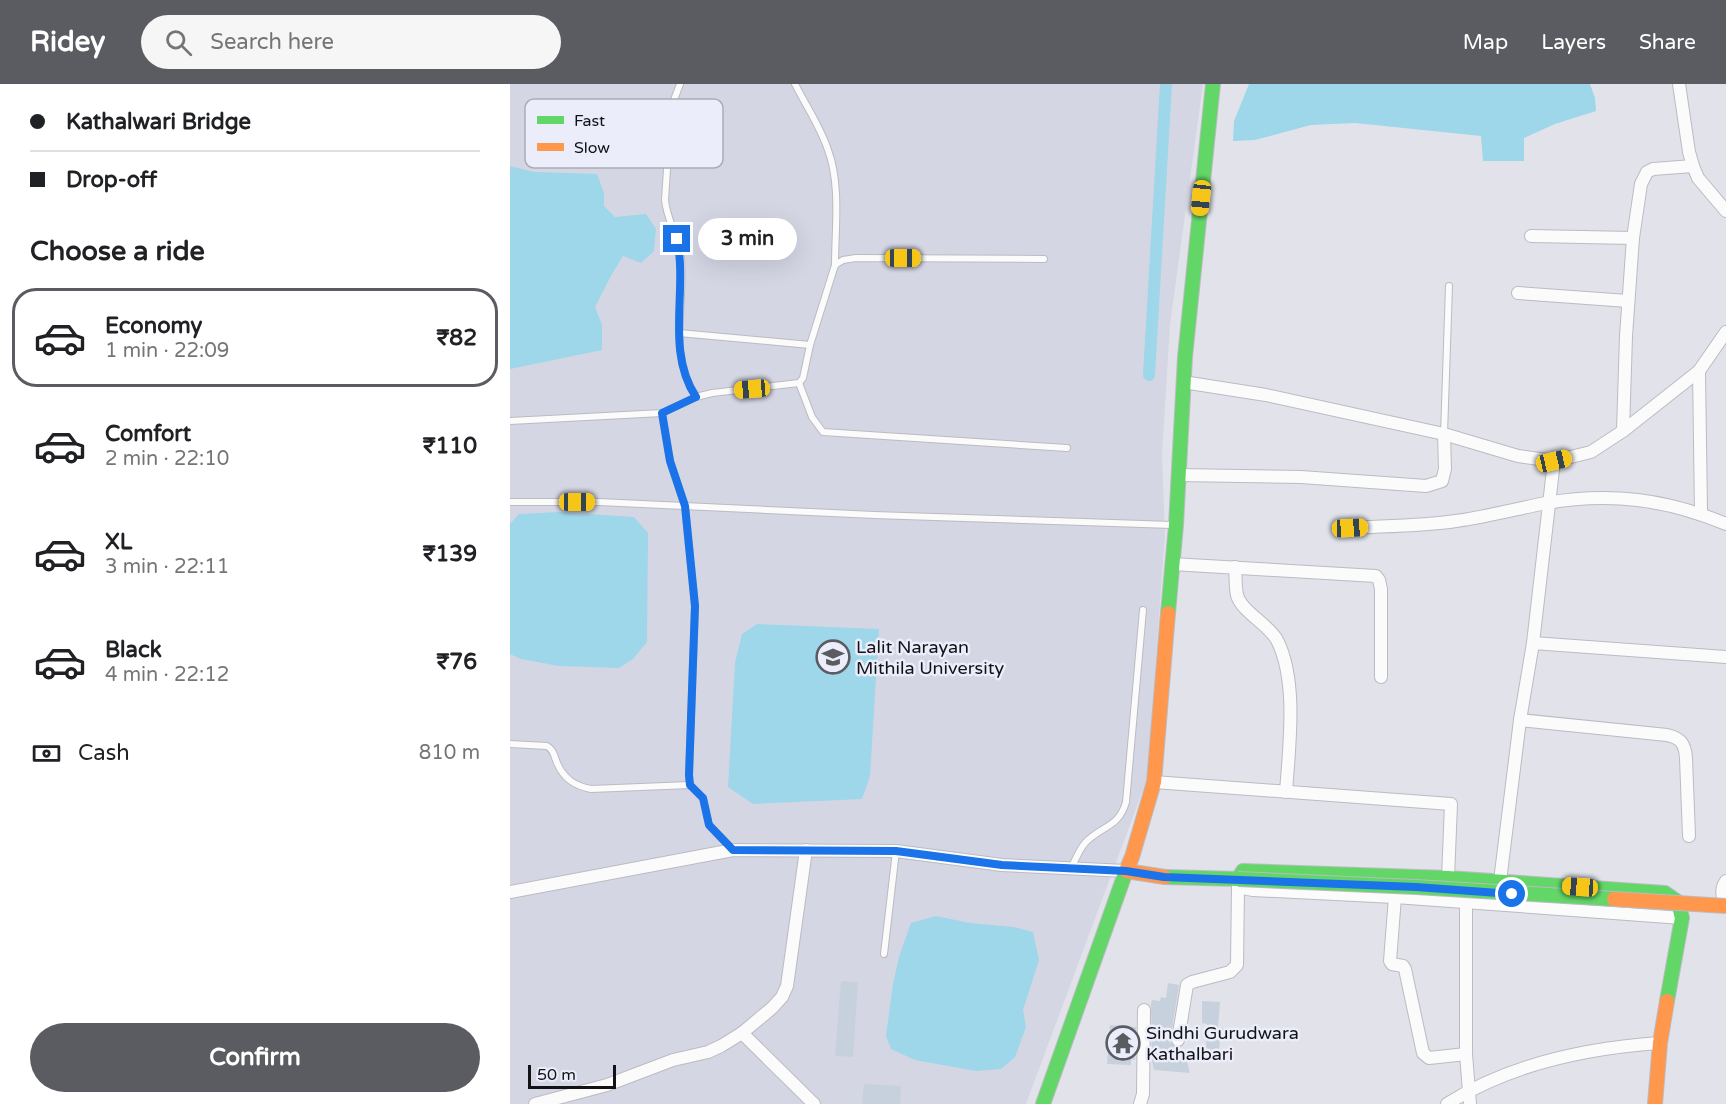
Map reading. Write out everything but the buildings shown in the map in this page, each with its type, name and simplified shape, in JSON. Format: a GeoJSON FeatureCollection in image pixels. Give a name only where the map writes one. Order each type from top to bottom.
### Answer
{"type":"FeatureCollection","features":[{"type":"Feature","properties":{"kind":"main road"},"geometry":{"type":"LineString","coordinates":[[1043,1104],[1132,857],[1154,782],[1176,525],[1183,382],[1213,84]]}},
{"type":"Feature","properties":{"kind":"main road"},"geometry":{"type":"LineString","coordinates":[[1126,871],[1238,883],[1416,887],[1726,905]]}},
{"type":"Feature","properties":{"kind":"main road"},"geometry":{"type":"LineString","coordinates":[[1238,883],[1243,871],[1448,878],[1665,893],[1677,900],[1682,918],[1660,1042],[1655,1104]]}},
{"type":"Feature","properties":{"kind":"street"},"geometry":{"type":"LineString","coordinates":[[1679,84],[1693,166],[1698,178],[1726,211]]}},
{"type":"Feature","properties":{"kind":"street"},"geometry":{"type":"LineString","coordinates":[[1623,431],[1628,301],[1633,238],[1641,184],[1647,172],[1660,168],[1693,166]]}},
{"type":"Feature","properties":{"kind":"street"},"geometry":{"type":"LineString","coordinates":[[1531,236],[1633,238]]}},
{"type":"Feature","properties":{"kind":"street"},"geometry":{"type":"LineString","coordinates":[[1518,293],[1628,301]]}},
{"type":"Feature","properties":{"kind":"street"},"geometry":{"type":"LineString","coordinates":[[1183,382],[1266,396],[1444,434],[1518,456],[1554,461],[1591,452],[1623,431],[1700,370],[1726,332]]}},
{"type":"Feature","properties":{"kind":"street"},"geometry":{"type":"LineString","coordinates":[[1700,370],[1701,513]]}},
{"type":"Feature","properties":{"kind":"street"},"geometry":{"type":"LineString","coordinates":[[1179,475],[1301,477],[1426,486],[1442,481],[1445,469],[1444,434]]}},
{"type":"Feature","properties":{"kind":"street"},"geometry":{"type":"LineString","coordinates":[[1500,881],[1520,720],[1533,643],[1554,461]]}},
{"type":"Feature","properties":{"kind":"street"},"geometry":{"type":"LineString","coordinates":[[1350,528],[1457,521],[1549,503],[1608,498],[1656,501],[1701,513],[1726,524]]}},
{"type":"Feature","properties":{"kind":"street"},"geometry":{"type":"LineString","coordinates":[[1172,564],[1376,576],[1381,589],[1381,677]]}},
{"type":"Feature","properties":{"kind":"street"},"geometry":{"type":"LineString","coordinates":[[1235,567],[1239,599],[1276,639],[1284,664],[1290,696],[1286,792]]}},
{"type":"Feature","properties":{"kind":"street"},"geometry":{"type":"LineString","coordinates":[[1533,643],[1726,657]]}},
{"type":"Feature","properties":{"kind":"street"},"geometry":{"type":"LineString","coordinates":[[1520,720],[1667,735],[1680,740],[1686,750],[1689,836]]}},
{"type":"Feature","properties":{"kind":"street"},"geometry":{"type":"LineString","coordinates":[[1154,782],[1452,804],[1448,878]]}},
{"type":"Feature","properties":{"kind":"street"},"geometry":{"type":"LineString","coordinates":[[510,892],[733,850],[896,851],[1002,865],[1126,871]]}},
{"type":"Feature","properties":{"kind":"street"},"geometry":{"type":"LineString","coordinates":[[535,1104],[607,1085],[673,1060],[708,1052],[742,1033],[782,997],[787,986],[806,850]]}},
{"type":"Feature","properties":{"kind":"street"},"geometry":{"type":"LineString","coordinates":[[1726,881],[1722,892],[1726,905]]}},
{"type":"Feature","properties":{"kind":"street"},"geometry":{"type":"LineString","coordinates":[[1178,1040],[1187,985],[1230,972],[1237,964],[1238,883],[1466,903],[1682,918]]}},
{"type":"Feature","properties":{"kind":"street"},"geometry":{"type":"LineString","coordinates":[[1395,897],[1390,962],[1405,969],[1424,1053],[1429,1058],[1466,1054]]}},
{"type":"Feature","properties":{"kind":"street"},"geometry":{"type":"LineString","coordinates":[[1466,903],[1466,1054],[1470,1104]]}},
{"type":"Feature","properties":{"kind":"street"},"geometry":{"type":"LineString","coordinates":[[1140,1104],[1143,1094],[1144,1010]]}},
{"type":"Feature","properties":{"kind":"street"},"geometry":{"type":"LineString","coordinates":[[742,1033],[814,1104]]}},
{"type":"Feature","properties":{"kind":"street"},"geometry":{"type":"LineString","coordinates":[[1447,1104],[1468,1091],[1566,1055],[1660,1042]]}},
{"type":"Feature","properties":{"kind":"lane"},"geometry":{"type":"LineString","coordinates":[[674,99],[680,84]]}},
{"type":"Feature","properties":{"kind":"lane"},"geometry":{"type":"LineString","coordinates":[[795,84],[821,130],[833,170],[835,265],[800,383],[812,417],[824,432],[1067,448]]}},
{"type":"Feature","properties":{"kind":"lane"},"geometry":{"type":"LineString","coordinates":[[667,168],[666,214],[677,239],[681,256],[679,333],[685,375],[696,397]]}},
{"type":"Feature","properties":{"kind":"lane"},"geometry":{"type":"LineString","coordinates":[[835,265],[843,260],[855,258],[1044,259]]}},
{"type":"Feature","properties":{"kind":"lane"},"geometry":{"type":"LineString","coordinates":[[1444,434],[1449,286]]}},
{"type":"Feature","properties":{"kind":"lane"},"geometry":{"type":"LineString","coordinates":[[679,333],[810,345]]}},
{"type":"Feature","properties":{"kind":"lane"},"geometry":{"type":"LineString","coordinates":[[510,422],[662,413],[696,397],[712,393],[800,383]]}},
{"type":"Feature","properties":{"kind":"lane"},"geometry":{"type":"LineString","coordinates":[[662,413],[670,461],[685,506],[695,606],[690,785],[703,798],[709,825],[733,850]]}},
{"type":"Feature","properties":{"kind":"lane"},"geometry":{"type":"LineString","coordinates":[[510,502],[599,502],[874,515],[1176,525]]}},
{"type":"Feature","properties":{"kind":"lane"},"geometry":{"type":"LineString","coordinates":[[1070,870],[1086,843],[1116,822],[1126,802],[1143,610]]}},
{"type":"Feature","properties":{"kind":"lane"},"geometry":{"type":"LineString","coordinates":[[510,744],[537,745],[552,749],[563,774],[580,787],[591,789],[690,785]]}},
{"type":"Feature","properties":{"kind":"lane"},"geometry":{"type":"LineString","coordinates":[[884,954],[896,851]]}},
{"type":"Feature","properties":{"kind":"shaded area","name":"Lalit Narayan Mithila University"},"geometry":{"type":"Polygon","coordinates":[[[510,84],[1203,84],[1170,325],[1162,455],[1165,535],[1147,779],[1026,1104],[510,1104],[510,84]]]}},
{"type":"Feature","properties":{"kind":"water"},"geometry":{"type":"Polygon","coordinates":[[[1249,84],[1590,84],[1595,98],[1596,111],[1555,124],[1524,138],[1524,161],[1483,161],[1481,136],[1355,123],[1311,125],[1255,140],[1233,141],[1234,121],[1249,84]]]}},
{"type":"Feature","properties":{"kind":"water"},"geometry":{"type":"Polygon","coordinates":[[[510,166],[534,172],[597,174],[604,193],[604,206],[615,217],[646,214],[656,229],[654,251],[641,263],[623,256],[595,307],[602,325],[602,350],[510,369],[510,166]]]}},
{"type":"Feature","properties":{"kind":"water"},"geometry":{"type":"Polygon","coordinates":[[[558,512],[634,517],[648,533],[647,642],[633,659],[619,668],[559,666],[521,659],[510,654],[510,524],[519,514],[558,512]]]}},
{"type":"Feature","properties":{"kind":"water"},"geometry":{"type":"Polygon","coordinates":[[[757,624],[879,629],[870,776],[862,799],[753,804],[728,787],[735,663],[742,634],[757,624]]]}},
{"type":"Feature","properties":{"kind":"water"},"geometry":{"type":"Polygon","coordinates":[[[936,916],[970,923],[1014,927],[1033,932],[1039,960],[1023,1010],[1026,1027],[1015,1057],[1001,1069],[976,1071],[915,1060],[891,1049],[886,1036],[899,957],[911,923],[936,916]]]}},
{"type":"Feature","properties":{"kind":"waterway"},"geometry":{"type":"LineString","coordinates":[[1149,375],[1166,84]]}},
{"type":"Feature","properties":{"kind":"traffic: fast"},"geometry":{"type":"LineString","coordinates":[[1168,613],[1176,525],[1185,357],[1213,84]]}},
{"type":"Feature","properties":{"kind":"traffic: fast"},"geometry":{"type":"LineString","coordinates":[[1043,1104],[1126,871]]}},
{"type":"Feature","properties":{"kind":"traffic: fast"},"geometry":{"type":"LineString","coordinates":[[1165,877],[1238,879],[1243,871],[1448,878],[1665,893],[1678,902],[1682,918],[1667,1001]]}},
{"type":"Feature","properties":{"kind":"traffic: fast"},"geometry":{"type":"LineString","coordinates":[[1238,879],[1614,899]]}},
{"type":"Feature","properties":{"kind":"traffic: slow"},"geometry":{"type":"LineString","coordinates":[[1165,877],[1126,871],[1154,782],[1168,613]]}},
{"type":"Feature","properties":{"kind":"traffic: slow"},"geometry":{"type":"LineString","coordinates":[[1614,899],[1726,906]]}},
{"type":"Feature","properties":{"kind":"traffic: slow"},"geometry":{"type":"LineString","coordinates":[[1655,1104],[1660,1043],[1667,1001]]}},
{"type":"Feature","properties":{"kind":"place","name":"Lalit Narayan Mithila University"},"geometry":{"type":"Point","coordinates":[833,657]}},
{"type":"Feature","properties":{"kind":"place","name":"Sindhi Gurudwara Kathalbari"},"geometry":{"type":"Point","coordinates":[1123,1043]}},
{"type":"Feature","properties":{"kind":"route"},"geometry":{"type":"LineString","coordinates":[[677,239],[681,256],[679,333],[681,361],[688,385],[696,397],[662,413],[673,475],[685,506],[695,606],[689,775],[690,785],[703,798],[709,825],[733,850],[896,851],[1002,865],[1126,871],[1164,877],[1416,887],[1512,894]]}}]}
